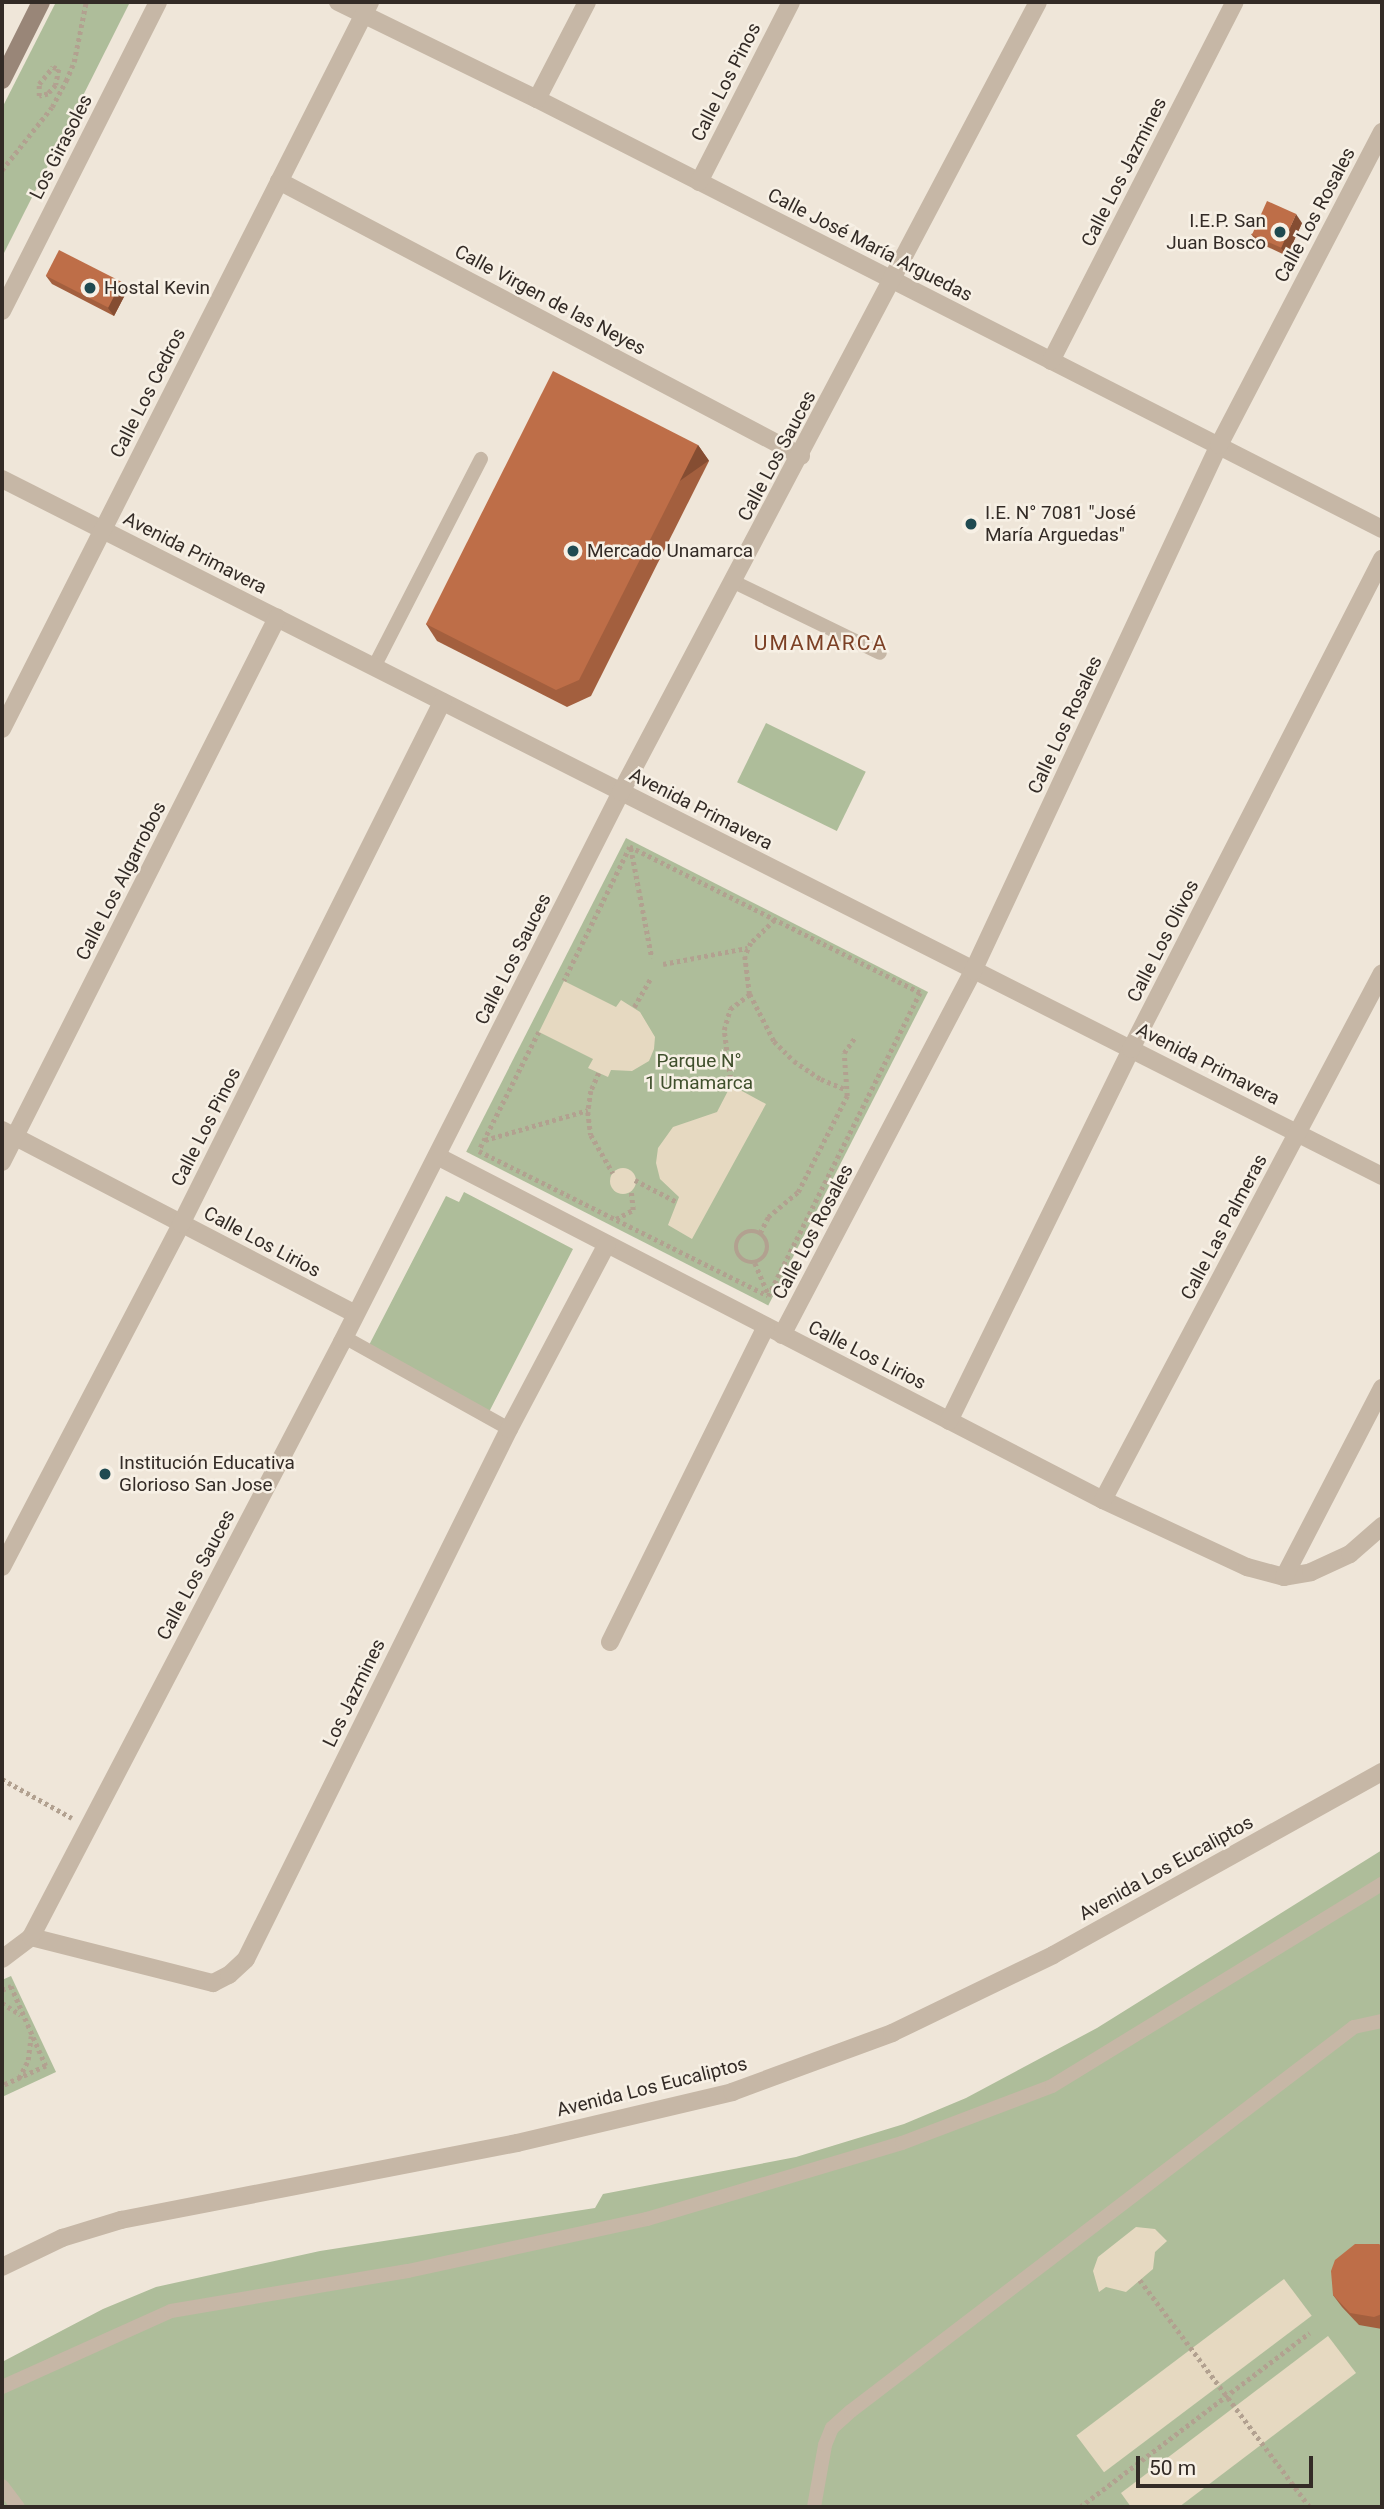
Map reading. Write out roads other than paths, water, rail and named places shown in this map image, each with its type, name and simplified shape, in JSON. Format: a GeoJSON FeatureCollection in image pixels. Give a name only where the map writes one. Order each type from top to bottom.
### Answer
{"type":"FeatureCollection","features":[{"type":"Feature","properties":{"kind":"main road"},"geometry":{"type":"LineString","coordinates":[[2,80],[41,2]]}},
{"type":"Feature","properties":{"kind":"street","name":"Los Girasoles"},"geometry":{"type":"LineString","coordinates":[[2,311],[158,2]]}},
{"type":"Feature","properties":{"kind":"street","name":"Calle José María Arguedas"},"geometry":{"type":"LineString","coordinates":[[338,2],[367,8],[537,99],[1382,530]]}},
{"type":"Feature","properties":{"kind":"street"},"geometry":{"type":"LineString","coordinates":[[537,99],[587,2]]}},
{"type":"Feature","properties":{"kind":"street","name":"Calle Los Pinos"},"geometry":{"type":"LineString","coordinates":[[699,182],[791,2]]}},
{"type":"Feature","properties":{"kind":"street","name":"Calle Los Sauces"},"geometry":{"type":"LineString","coordinates":[[31,1937],[344,1337],[621,792],[801,456],[1038,2]]}},
{"type":"Feature","properties":{"kind":"street","name":"Calle Los Jazmines"},"geometry":{"type":"LineString","coordinates":[[1051,361],[1235,2]]}},
{"type":"Feature","properties":{"kind":"street","name":"Calle Los Cedros"},"geometry":{"type":"LineString","coordinates":[[2,729],[367,8]]}},
{"type":"Feature","properties":{"kind":"street","name":"Calle Los Rosales"},"geometry":{"type":"LineString","coordinates":[[782,1335],[973,971],[1219,445],[1382,132]]}},
{"type":"Feature","properties":{"kind":"street","name":"Calle Virgen de las Neyes"},"geometry":{"type":"LineString","coordinates":[[279,181],[801,456]]}},
{"type":"Feature","properties":{"kind":"street","name":"Avenida Primavera"},"geometry":{"type":"LineString","coordinates":[[2,479],[1382,1176]]}},
{"type":"Feature","properties":{"kind":"street","name":"Calle Los Olivos"},"geometry":{"type":"LineString","coordinates":[[949,1421],[1131,1049],[1382,559]]}},
{"type":"Feature","properties":{"kind":"street","name":"Calle Los Algarrobos"},"geometry":{"type":"LineString","coordinates":[[2,1162],[8,1133],[277,618]]}},
{"type":"Feature","properties":{"kind":"street","name":"Calle Los Pinos"},"geometry":{"type":"LineString","coordinates":[[2,1567],[181,1224],[442,702]]}},
{"type":"Feature","properties":{"kind":"street","name":"Calle Las Palmeras"},"geometry":{"type":"LineString","coordinates":[[1103,1500],[1382,973]]}},
{"type":"Feature","properties":{"kind":"street","name":"Calle Los Lirios"},"geometry":{"type":"LineString","coordinates":[[8,1133],[355,1314]]}},
{"type":"Feature","properties":{"kind":"street","name":"Calle Los Lirios"},"geometry":{"type":"LineString","coordinates":[[437,1156],[1103,1500],[1247,1567],[1284,1577]]}},
{"type":"Feature","properties":{"kind":"street","name":"Los Jazmines"},"geometry":{"type":"LineString","coordinates":[[31,1937],[213,1983],[229,1975],[246,1959],[509,1429],[607,1244]]}},
{"type":"Feature","properties":{"kind":"street"},"geometry":{"type":"LineString","coordinates":[[610,1642],[766,1326]]}},
{"type":"Feature","properties":{"kind":"street"},"geometry":{"type":"LineString","coordinates":[[1284,1577],[1382,1388]]}},
{"type":"Feature","properties":{"kind":"street"},"geometry":{"type":"LineString","coordinates":[[1284,1577],[1311,1572],[1350,1554],[1382,1527]]}},
{"type":"Feature","properties":{"kind":"street","name":"Avenida Los Eucaliptos"},"geometry":{"type":"LineString","coordinates":[[2,2267],[62,2238],[121,2220],[517,2143],[732,2092],[892,2033],[1053,1955],[1382,1772]]}},
{"type":"Feature","properties":{"kind":"street"},"geometry":{"type":"LineString","coordinates":[[2,1959],[31,1937]]}},
{"type":"Feature","properties":{"kind":"lane"},"geometry":{"type":"LineString","coordinates":[[374,667],[481,459]]}},
{"type":"Feature","properties":{"kind":"lane"},"geometry":{"type":"LineString","coordinates":[[734,582],[880,653]]}},
{"type":"Feature","properties":{"kind":"lane"},"geometry":{"type":"LineString","coordinates":[[344,1337],[509,1429]]}},
{"type":"Feature","properties":{"kind":"lane"},"geometry":{"type":"LineString","coordinates":[[2,2387],[171,2311],[408,2271],[647,2219],[902,2143],[1052,2086],[1382,1884]]}},
{"type":"Feature","properties":{"kind":"lane"},"geometry":{"type":"LineString","coordinates":[[814,2507],[825,2445],[832,2428],[851,2411],[1354,2027],[1382,2021]]}},
{"type":"Feature","properties":{"kind":"lane"},"geometry":{"type":"LineString","coordinates":[[2,2486],[18,2507]]}},
{"type":"Feature","properties":{"kind":"place","name":"I.E.P. San Juan Bosco"},"geometry":{"type":"Point","coordinates":[1280,232]}},
{"type":"Feature","properties":{"kind":"place","name":"Hostal Kevin"},"geometry":{"type":"Point","coordinates":[90,288]}},
{"type":"Feature","properties":{"kind":"place","name":"I.E. N° 7081 \"José María Arguedas\""},"geometry":{"type":"Point","coordinates":[971,524]}},
{"type":"Feature","properties":{"kind":"place","name":"Mercado Unamarca"},"geometry":{"type":"Point","coordinates":[573,551]}},
{"type":"Feature","properties":{"kind":"place","name":"Institución Educativa Glorioso San Jose"},"geometry":{"type":"Point","coordinates":[105,1474]}},
{"type":"Feature","properties":{"kind":"district","name":"UMAMARCA"},"geometry":{"type":"Point","coordinates":[821,643]}},
{"type":"Feature","properties":{"kind":"park label","name":"Parque N° 1 Umamarca"},"geometry":{"type":"Point","coordinates":[699,1072]}}]}
